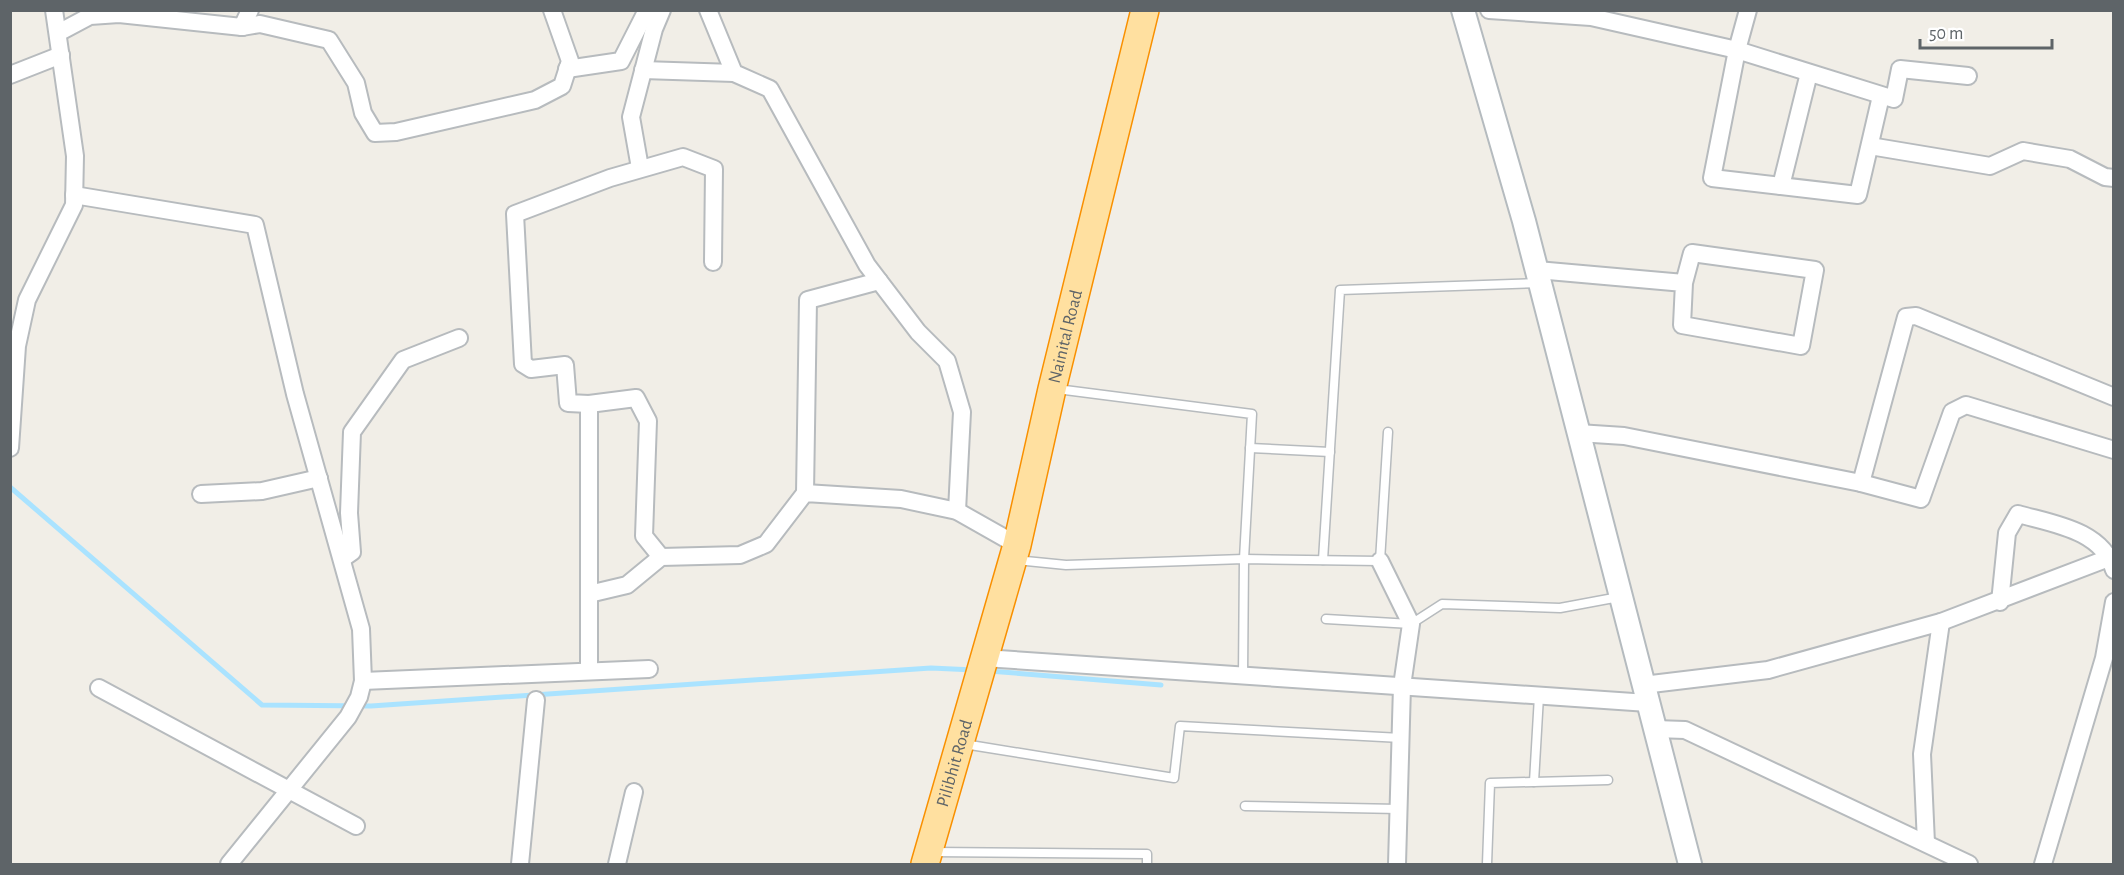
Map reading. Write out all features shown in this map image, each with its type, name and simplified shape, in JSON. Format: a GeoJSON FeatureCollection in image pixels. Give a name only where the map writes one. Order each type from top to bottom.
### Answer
{"type":"FeatureCollection","features":[{"type":"Feature","properties":{"kind":"highway","name":"Nainital Road"},"geometry":{"type":"LineString","coordinates":[[982,666],[1015,552],[1052,388],[1144,10]]}},
{"type":"Feature","properties":{"kind":"highway","name":"Pilibhit Road"},"geometry":{"type":"LineString","coordinates":[[927,858],[982,666]]}},
{"type":"Feature","properties":{"kind":"main road"},"geometry":{"type":"LineString","coordinates":[[1466,11],[1539,277],[1690,864]]}},
{"type":"Feature","properties":{"kind":"street"},"geometry":{"type":"LineString","coordinates":[[10,448],[17,346],[27,300],[74,205],[75,156],[54,10]]}},
{"type":"Feature","properties":{"kind":"street"},"geometry":{"type":"LineString","coordinates":[[242,27],[250,10]]}},
{"type":"Feature","properties":{"kind":"street"},"geometry":{"type":"LineString","coordinates":[[58,33],[90,16],[119,14],[242,27],[260,24],[329,40],[356,83],[363,113],[375,133],[396,132],[535,100],[562,86],[570,62],[552,10]]}},
{"type":"Feature","properties":{"kind":"street"},"geometry":{"type":"LineString","coordinates":[[567,69],[621,61],[647,10]]}},
{"type":"Feature","properties":{"kind":"street"},"geometry":{"type":"LineString","coordinates":[[640,168],[631,117],[662,10]]}},
{"type":"Feature","properties":{"kind":"street"},"geometry":{"type":"LineString","coordinates":[[708,10],[734,74]]}},
{"type":"Feature","properties":{"kind":"street"},"geometry":{"type":"LineString","coordinates":[[1489,10],[1591,17],[1737,50],[1894,99],[1900,69],[1968,76]]}},
{"type":"Feature","properties":{"kind":"street"},"geometry":{"type":"LineString","coordinates":[[1748,10],[1737,50],[1712,178],[1858,195],[1881,96]]}},
{"type":"Feature","properties":{"kind":"street"},"geometry":{"type":"LineString","coordinates":[[10,75],[62,55]]}},
{"type":"Feature","properties":{"kind":"street"},"geometry":{"type":"LineString","coordinates":[[643,70],[734,74],[770,90],[867,265],[918,332],[947,361],[962,412],[957,511]]}},
{"type":"Feature","properties":{"kind":"street"},"geometry":{"type":"LineString","coordinates":[[1781,186],[1809,73]]}},
{"type":"Feature","properties":{"kind":"street"},"geometry":{"type":"LineString","coordinates":[[1870,146],[1990,166],[2023,151],[2070,159],[2105,177],[2114,178]]}},
{"type":"Feature","properties":{"kind":"street"},"geometry":{"type":"LineString","coordinates":[[662,557],[644,536],[648,421],[636,398],[589,404],[568,403],[565,365],[531,369],[523,364],[515,214],[640,168],[683,157],[714,169],[713,262]]}},
{"type":"Feature","properties":{"kind":"street"},"geometry":{"type":"LineString","coordinates":[[74,195],[255,225],[295,394],[361,629],[361,689],[348,717],[229,864]]}},
{"type":"Feature","properties":{"kind":"street"},"geometry":{"type":"LineString","coordinates":[[1692,253],[1815,270],[1801,346],[1682,325],[1684,283],[1692,253]]}},
{"type":"Feature","properties":{"kind":"street"},"geometry":{"type":"LineString","coordinates":[[1539,277],[1684,283]]}},
{"type":"Feature","properties":{"kind":"street"},"geometry":{"type":"LineString","coordinates":[[589,594],[627,585],[662,557],[740,555],[766,544],[805,493],[808,300],[879,281]]}},
{"type":"Feature","properties":{"kind":"street"},"geometry":{"type":"LineString","coordinates":[[1861,483],[1905,318],[1916,316],[2114,397]]}},
{"type":"Feature","properties":{"kind":"street"},"geometry":{"type":"LineString","coordinates":[[342,559],[352,552],[349,513],[352,432],[403,360],[459,338]]}},
{"type":"Feature","properties":{"kind":"street"},"geometry":{"type":"LineString","coordinates":[[589,404],[589,671]]}},
{"type":"Feature","properties":{"kind":"street"},"geometry":{"type":"LineString","coordinates":[[1578,433],[1624,436],[1861,483],[1921,499],[1952,412],[1966,405],[2114,450]]}},
{"type":"Feature","properties":{"kind":"street"},"geometry":{"type":"LineString","coordinates":[[201,494],[262,491],[319,478]]}},
{"type":"Feature","properties":{"kind":"street"},"geometry":{"type":"LineString","coordinates":[[805,493],[901,499],[957,511],[1015,552]]}},
{"type":"Feature","properties":{"kind":"street"},"geometry":{"type":"LineString","coordinates":[[982,666],[1243,676],[1539,696],[1646,694],[1768,670],[1941,622],[2000,602],[2112,557],[2085,534],[2018,514],[2007,533],[2000,602]]}},
{"type":"Feature","properties":{"kind":"street"},"geometry":{"type":"LineString","coordinates":[[1380,561],[1411,624],[1402,686],[1397,864]]}},
{"type":"Feature","properties":{"kind":"street"},"geometry":{"type":"LineString","coordinates":[[2043,864],[2109,659],[2114,602]]}},
{"type":"Feature","properties":{"kind":"street"},"geometry":{"type":"LineString","coordinates":[[1926,843],[1922,754],[1941,622]]}},
{"type":"Feature","properties":{"kind":"street"},"geometry":{"type":"LineString","coordinates":[[361,689],[589,671],[649,669]]}},
{"type":"Feature","properties":{"kind":"street"},"geometry":{"type":"LineString","coordinates":[[99,688],[356,826]]}},
{"type":"Feature","properties":{"kind":"street"},"geometry":{"type":"LineString","coordinates":[[520,864],[536,700]]}},
{"type":"Feature","properties":{"kind":"street"},"geometry":{"type":"LineString","coordinates":[[1655,729],[1685,730],[1969,864]]}},
{"type":"Feature","properties":{"kind":"street"},"geometry":{"type":"LineString","coordinates":[[617,864],[634,792]]}},
{"type":"Feature","properties":{"kind":"lane"},"geometry":{"type":"LineString","coordinates":[[1323,560],[1340,290],[1539,277]]}},
{"type":"Feature","properties":{"kind":"lane"},"geometry":{"type":"LineString","coordinates":[[1052,388],[1252,414],[1244,560],[1243,676]]}},
{"type":"Feature","properties":{"kind":"lane"},"geometry":{"type":"LineString","coordinates":[[1015,552],[1066,565],[1244,560],[1380,561],[1388,432]]}},
{"type":"Feature","properties":{"kind":"lane"},"geometry":{"type":"LineString","coordinates":[[1250,448],[1330,452]]}},
{"type":"Feature","properties":{"kind":"lane"},"geometry":{"type":"LineString","coordinates":[[1326,620],[1411,624],[1442,604],[1560,608],[1620,597]]}},
{"type":"Feature","properties":{"kind":"lane"},"geometry":{"type":"LineString","coordinates":[[1534,782],[1539,696]]}},
{"type":"Feature","properties":{"kind":"lane"},"geometry":{"type":"LineString","coordinates":[[960,743],[1174,778],[1180,726],[1401,738]]}},
{"type":"Feature","properties":{"kind":"lane"},"geometry":{"type":"LineString","coordinates":[[1487,864],[1490,783],[1608,780]]}},
{"type":"Feature","properties":{"kind":"lane"},"geometry":{"type":"LineString","coordinates":[[1245,806],[1399,809]]}},
{"type":"Feature","properties":{"kind":"lane"},"geometry":{"type":"LineString","coordinates":[[927,858],[1147,854],[1147,864]]}},
{"type":"Feature","properties":{"kind":"waterway"},"geometry":{"type":"LineString","coordinates":[[10,487],[262,705],[371,706],[931,668],[974,670]]}},
{"type":"Feature","properties":{"kind":"waterway"},"geometry":{"type":"LineString","coordinates":[[989,671],[1161,685]]}}]}
